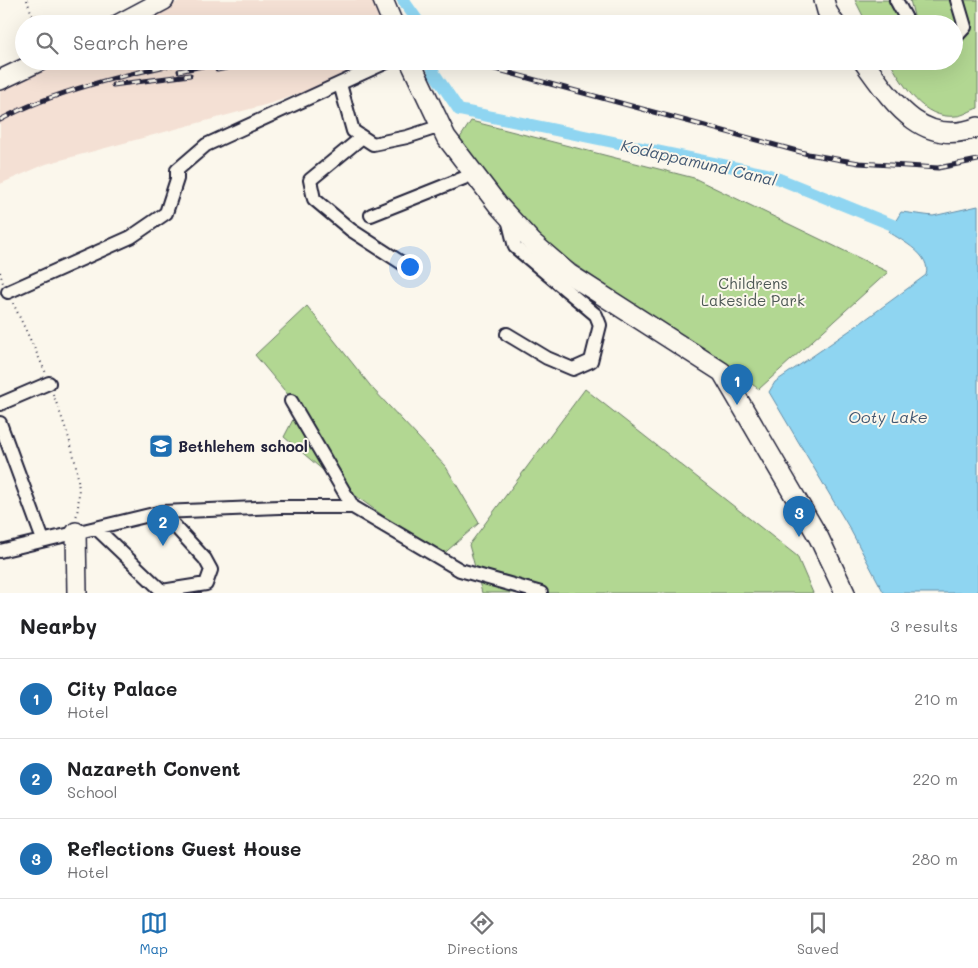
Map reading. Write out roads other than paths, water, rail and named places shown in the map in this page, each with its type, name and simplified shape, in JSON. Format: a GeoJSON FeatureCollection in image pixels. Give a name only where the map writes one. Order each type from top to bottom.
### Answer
{"type":"FeatureCollection","features":[{"type":"Feature","properties":{"kind":"street"},"geometry":{"type":"LineString","coordinates":[[136,15],[164,0]]}},
{"type":"Feature","properties":{"kind":"street"},"geometry":{"type":"LineString","coordinates":[[383,0],[389,15]]}},
{"type":"Feature","properties":{"kind":"street"},"geometry":{"type":"LineString","coordinates":[[824,0],[829,15]]}},
{"type":"Feature","properties":{"kind":"street"},"geometry":{"type":"LineString","coordinates":[[896,0],[904,15]]}},
{"type":"Feature","properties":{"kind":"street"},"geometry":{"type":"LineString","coordinates":[[957,0],[961,15]]}},
{"type":"Feature","properties":{"kind":"street"},"geometry":{"type":"LineString","coordinates":[[0,80],[21,70]]}},
{"type":"Feature","properties":{"kind":"street"},"geometry":{"type":"LineString","coordinates":[[3,285],[131,237],[166,213],[177,180],[176,170],[206,145],[370,70]]}},
{"type":"Feature","properties":{"kind":"street"},"geometry":{"type":"LineString","coordinates":[[414,70],[446,137],[474,174],[532,242],[569,274],[722,372],[819,538],[845,593]]}},
{"type":"Feature","properties":{"kind":"street"},"geometry":{"type":"LineString","coordinates":[[870,70],[896,105],[924,127],[939,133],[964,132],[978,126]]}},
{"type":"Feature","properties":{"kind":"street"},"geometry":{"type":"LineString","coordinates":[[340,84],[354,131],[361,138],[374,144],[407,137],[441,126]]}},
{"type":"Feature","properties":{"kind":"street"},"geometry":{"type":"LineString","coordinates":[[361,138],[310,180],[314,199],[351,230],[405,265]]}},
{"type":"Feature","properties":{"kind":"street"},"geometry":{"type":"LineString","coordinates":[[371,216],[474,174]]}},
{"type":"Feature","properties":{"kind":"street"},"geometry":{"type":"LineString","coordinates":[[506,334],[547,358],[573,369],[591,361],[600,325],[596,315],[515,247],[508,215]]}},
{"type":"Feature","properties":{"kind":"street"},"geometry":{"type":"LineString","coordinates":[[0,404],[49,383]]}},
{"type":"Feature","properties":{"kind":"street"},"geometry":{"type":"LineString","coordinates":[[291,401],[353,508]]}},
{"type":"Feature","properties":{"kind":"street"},"geometry":{"type":"LineString","coordinates":[[0,423],[43,540]]}},
{"type":"Feature","properties":{"kind":"street"},"geometry":{"type":"LineString","coordinates":[[0,551],[162,512],[279,506],[353,508],[460,570],[540,593]]}},
{"type":"Feature","properties":{"kind":"street"},"geometry":{"type":"LineString","coordinates":[[96,528],[162,592],[206,584],[211,570],[205,559],[162,512]]}},
{"type":"Feature","properties":{"kind":"street"},"geometry":{"type":"LineString","coordinates":[[75,532],[78,593]]}},
{"type":"Feature","properties":{"kind":"water","name":"Ooty Lake"},"geometry":{"type":"Polygon","coordinates":[[[978,206],[978,593],[884,593],[850,529],[769,392],[775,382],[926,275],[925,261],[915,249],[889,232],[901,212],[933,216],[978,206]]]}},
{"type":"Feature","properties":{"kind":"waterway","name":"Kodappamund Canal"},"geometry":{"type":"LineString","coordinates":[[403,0],[414,15]]}},
{"type":"Feature","properties":{"kind":"waterway","name":"Kodappamund Canal"},"geometry":{"type":"LineString","coordinates":[[433,70],[459,110],[767,174],[910,232]]}},
{"type":"Feature","properties":{"kind":"railway"},"geometry":{"type":"LineString","coordinates":[[0,120],[44,100],[93,84],[148,70]]}},
{"type":"Feature","properties":{"kind":"railway"},"geometry":{"type":"LineString","coordinates":[[179,71],[184,70]]}},
{"type":"Feature","properties":{"kind":"railway"},"geometry":{"type":"LineString","coordinates":[[499,70],[808,154],[859,163],[938,168],[978,160]]}},
{"type":"Feature","properties":{"kind":"railway"},"geometry":{"type":"LineString","coordinates":[[113,85],[190,75]]}},
{"type":"Feature","properties":{"kind":"place","name":"City Palace"},"geometry":{"type":"Point","coordinates":[737,405]}},
{"type":"Feature","properties":{"kind":"place","name":"Bethlehem school"},"geometry":{"type":"Point","coordinates":[161,446]}},
{"type":"Feature","properties":{"kind":"place","name":"Reflections Guest House"},"geometry":{"type":"Point","coordinates":[799,537]}},
{"type":"Feature","properties":{"kind":"place","name":"Nazareth Convent"},"geometry":{"type":"Point","coordinates":[163,546]}},
{"type":"Feature","properties":{"kind":"park label","name":"Childrens Lakeside Park"},"geometry":{"type":"Point","coordinates":[753,292]}}]}
